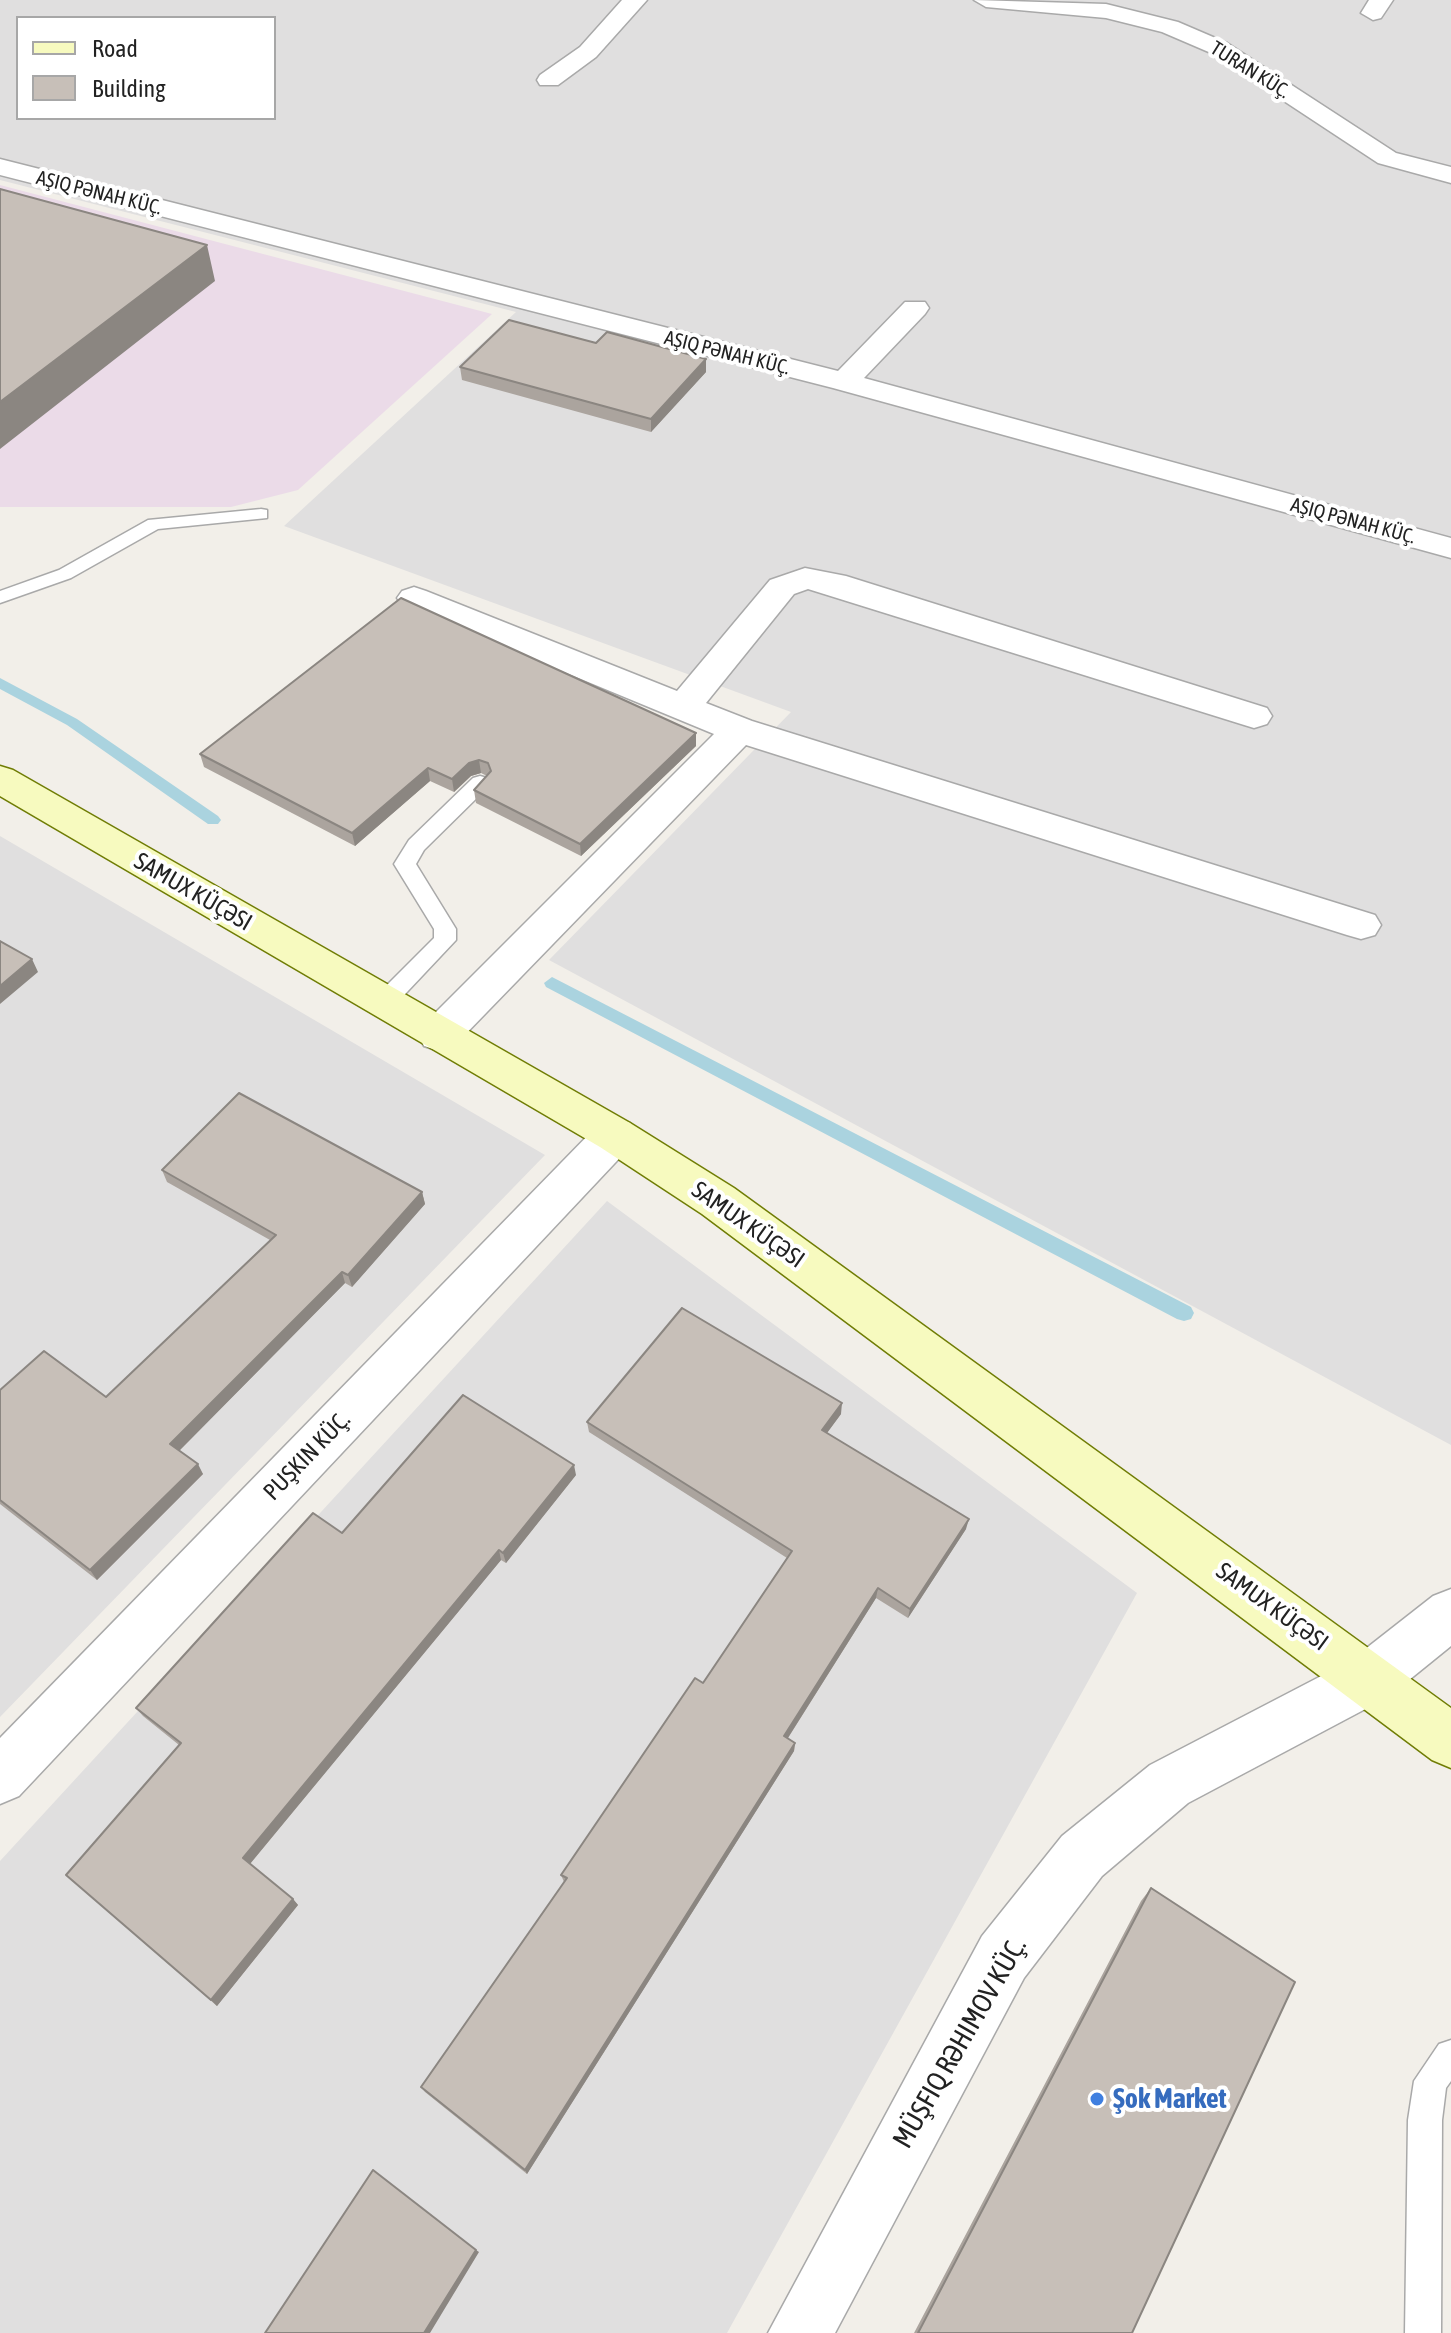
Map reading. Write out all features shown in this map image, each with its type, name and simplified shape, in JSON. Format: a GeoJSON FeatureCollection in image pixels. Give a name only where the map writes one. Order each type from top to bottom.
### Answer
{"type":"FeatureCollection","features":[{"type":"Feature","properties":{"kind":"main road","name":"SAMUX KÜÇƏSI"},"geometry":{"type":"LineString","coordinates":[[0,779],[615,1135],[718,1201],[1451,1741]]}},
{"type":"Feature","properties":{"kind":"street"},"geometry":{"type":"LineString","coordinates":[[549,80],[588,52],[635,0]]}},
{"type":"Feature","properties":{"kind":"street","name":"TURAN KÜÇ."},"geometry":{"type":"LineString","coordinates":[[986,0],[1091,9],[1170,27],[1219,48],[1387,158],[1451,175]]}},
{"type":"Feature","properties":{"kind":"street"},"geometry":{"type":"LineString","coordinates":[[0,167],[844,382],[1451,548]]}},
{"type":"Feature","properties":{"kind":"street"},"geometry":{"type":"LineString","coordinates":[[844,382],[915,308]]}},
{"type":"Feature","properties":{"kind":"street"},"geometry":{"type":"LineString","coordinates":[[683,707],[782,587],[805,578],[834,583],[1254,716]]}},
{"type":"Feature","properties":{"kind":"street"},"geometry":{"type":"LineString","coordinates":[[414,598],[739,730],[1361,925]]}},
{"type":"Feature","properties":{"kind":"street"},"geometry":{"type":"LineString","coordinates":[[439,1035],[739,730]]}},
{"type":"Feature","properties":{"kind":"street","name":"PUŞKIN KÜÇ."},"geometry":{"type":"LineString","coordinates":[[0,1777],[615,1135]]}},
{"type":"Feature","properties":{"kind":"street","name":"MÜŞFIQ RƏHIMOV KÜÇ."},"geometry":{"type":"LineString","coordinates":[[800,2333],[1003,1957],[1082,1856],[1169,1784],[1369,1679],[1451,1614]]}},
{"type":"Feature","properties":{"kind":"lane"},"geometry":{"type":"LineString","coordinates":[[0,597],[65,574],[154,524],[261,514]]}},
{"type":"Feature","properties":{"kind":"lane"},"geometry":{"type":"LineString","coordinates":[[383,1003],[445,940],[445,929],[405,864],[416,845],[480,783]]}},
{"type":"Feature","properties":{"kind":"lane"},"geometry":{"type":"LineString","coordinates":[[1423,2333],[1425,2120],[1430,2081],[1451,2056]]}},
{"type":"Feature","properties":{"kind":"shaded area"},"geometry":{"type":"Polygon","coordinates":[[[0,0],[1451,0],[1451,1445],[549,960],[791,712],[284,526],[516,312],[0,180],[0,0]]]}},
{"type":"Feature","properties":{"kind":"shaded area"},"geometry":{"type":"Polygon","coordinates":[[[0,185],[492,314],[298,490],[231,507],[0,507],[0,185]]]}},
{"type":"Feature","properties":{"kind":"shaded area"},"geometry":{"type":"Polygon","coordinates":[[[0,836],[545,1155],[0,1717],[0,836]]]}},
{"type":"Feature","properties":{"kind":"shaded area"},"geometry":{"type":"Polygon","coordinates":[[[607,1201],[1137,1593],[727,2333],[0,2333],[0,1861],[607,1201]]]}},
{"type":"Feature","properties":{"kind":"building"},"geometry":{"type":"Polygon","coordinates":[[[0,189],[207,245],[0,402],[0,189]]]}},
{"type":"Feature","properties":{"kind":"building"},"geometry":{"type":"Polygon","coordinates":[[[509,320],[596,343],[607,332],[706,359],[651,419],[460,367],[509,320]]]}},
{"type":"Feature","properties":{"kind":"building"},"geometry":{"type":"Polygon","coordinates":[[[401,598],[696,733],[580,844],[474,790],[491,771],[488,763],[479,760],[469,763],[452,779],[428,768],[352,833],[200,754],[401,598]]]}},
{"type":"Feature","properties":{"kind":"building"},"geometry":{"type":"Polygon","coordinates":[[[0,941],[32,959],[0,986],[0,941]]]}},
{"type":"Feature","properties":{"kind":"building"},"geometry":{"type":"Polygon","coordinates":[[[239,1093],[422,1192],[348,1275],[342,1272],[170,1444],[198,1464],[90,1570],[0,1500],[0,1390],[44,1351],[106,1397],[276,1235],[162,1170],[239,1093]]]}},
{"type":"Feature","properties":{"kind":"building"},"geometry":{"type":"Polygon","coordinates":[[[682,1308],[842,1403],[822,1430],[969,1519],[910,1609],[878,1588],[784,1736],[795,1743],[525,2170],[421,2087],[567,1878],[561,1875],[695,1678],[703,1683],[792,1551],[587,1422],[682,1308]]]}},
{"type":"Feature","properties":{"kind":"building"},"geometry":{"type":"Polygon","coordinates":[[[463,1395],[574,1465],[503,1553],[499,1550],[243,1858],[293,1899],[211,2000],[66,1875],[181,1743],[136,1708],[313,1513],[342,1533],[463,1395]]]}},
{"type":"Feature","properties":{"kind":"building"},"geometry":{"type":"Polygon","coordinates":[[[1151,1888],[1295,1982],[1132,2333],[918,2333],[1151,1888]]]}},
{"type":"Feature","properties":{"kind":"building"},"geometry":{"type":"Polygon","coordinates":[[[373,2170],[476,2250],[424,2333],[265,2333],[373,2170]]]}},
{"type":"Feature","properties":{"kind":"waterway"},"geometry":{"type":"LineString","coordinates":[[0,683],[72,722],[213,820]]}},
{"type":"Feature","properties":{"kind":"waterway"},"geometry":{"type":"LineString","coordinates":[[552,983],[1184,1313]]}},
{"type":"Feature","properties":{"kind":"place","name":"Şok Market"},"geometry":{"type":"Point","coordinates":[1097,2099]}}]}
